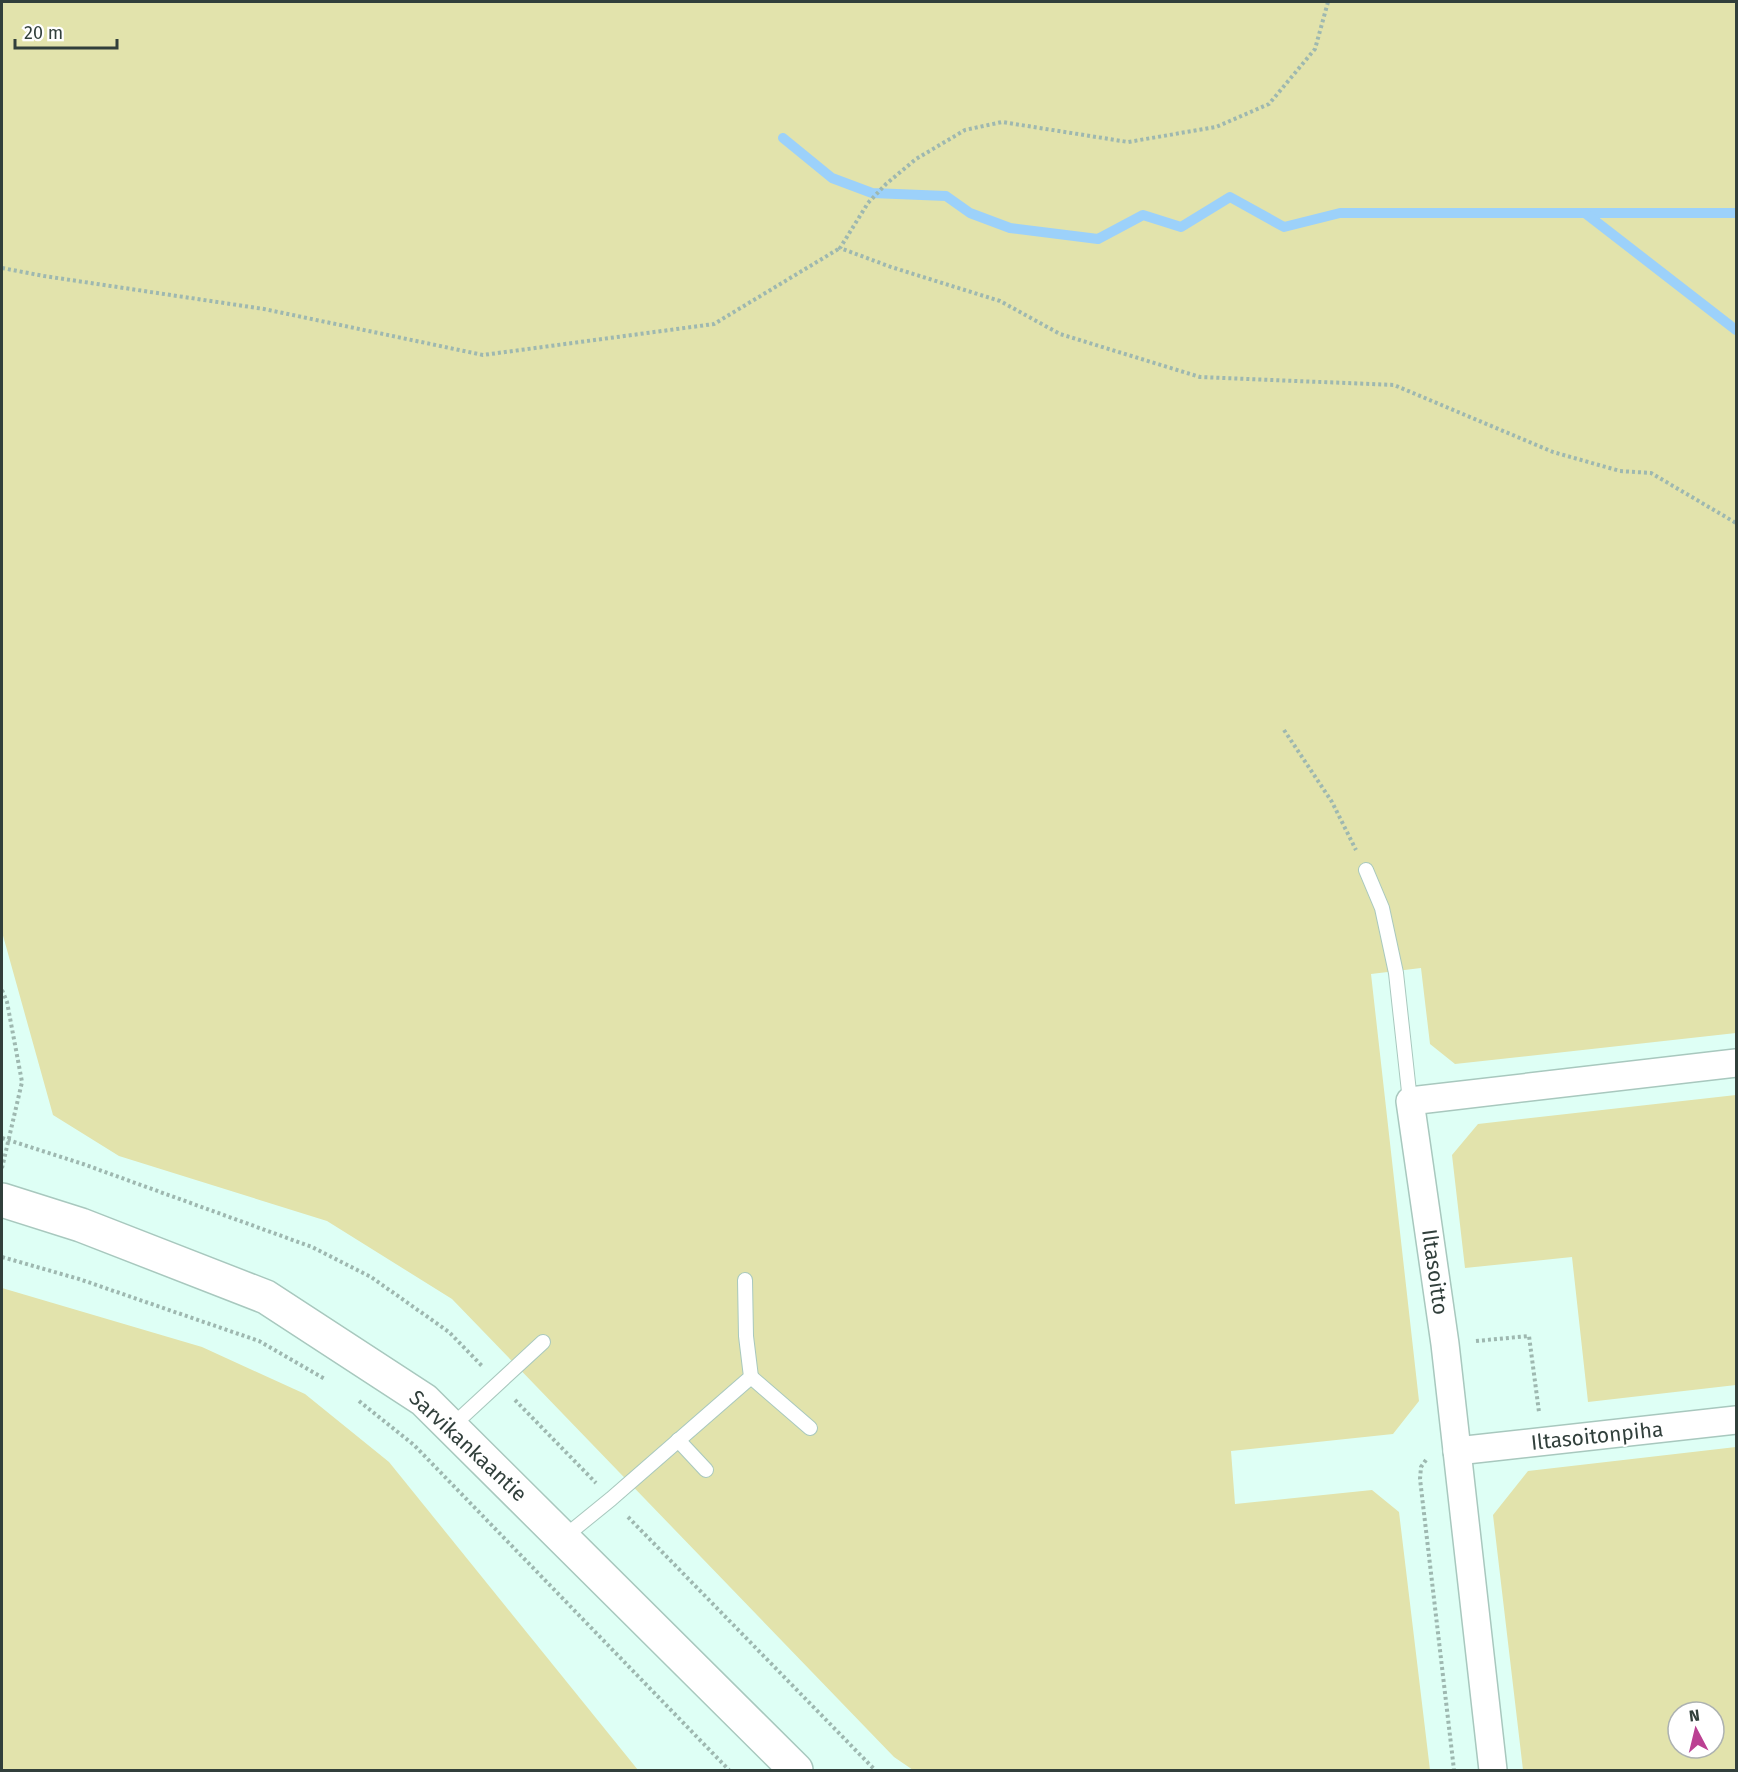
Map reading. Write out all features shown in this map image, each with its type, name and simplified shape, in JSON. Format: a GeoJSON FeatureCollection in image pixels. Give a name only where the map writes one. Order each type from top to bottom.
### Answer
{"type":"FeatureCollection","features":[{"type":"Feature","properties":{"kind":"street"},"geometry":{"type":"LineString","coordinates":[[1410,1101],[1737,1064]]}},
{"type":"Feature","properties":{"kind":"street","name":"Iltasoitto"},"geometry":{"type":"LineString","coordinates":[[1410,1101],[1445,1344],[1493,1770]]}},
{"type":"Feature","properties":{"kind":"street","name":"Sarvikankaantie"},"geometry":{"type":"LineString","coordinates":[[2,1200],[81,1225],[266,1297],[424,1400],[796,1770]]}},
{"type":"Feature","properties":{"kind":"street","name":"Iltasoitonpiha"},"geometry":{"type":"LineString","coordinates":[[1457,1451],[1737,1420]]}},
{"type":"Feature","properties":{"kind":"lane"},"geometry":{"type":"LineString","coordinates":[[1366,870],[1382,908],[1396,973],[1410,1101]]}},
{"type":"Feature","properties":{"kind":"lane"},"geometry":{"type":"LineString","coordinates":[[744,1280],[746,1336],[751,1377],[810,1428]]}},
{"type":"Feature","properties":{"kind":"lane"},"geometry":{"type":"LineString","coordinates":[[451,1427],[543,1342]]}},
{"type":"Feature","properties":{"kind":"lane"},"geometry":{"type":"LineString","coordinates":[[563,1538],[751,1377]]}},
{"type":"Feature","properties":{"kind":"lane"},"geometry":{"type":"LineString","coordinates":[[678,1440],[706,1470]]}},
{"type":"Feature","properties":{"kind":"path"},"geometry":{"type":"LineString","coordinates":[[2,268],[264,309],[483,355],[714,324],[840,248],[868,202],[886,184],[916,159],[965,130],[1002,122],[1128,141],[1216,127],[1269,104],[1315,49],[1328,2]]}},
{"type":"Feature","properties":{"kind":"path"},"geometry":{"type":"LineString","coordinates":[[840,248],[891,267],[1000,301],[1060,334],[1200,377],[1394,385],[1552,452],[1620,471],[1651,473],[1737,523]]}},
{"type":"Feature","properties":{"kind":"path"},"geometry":{"type":"LineString","coordinates":[[1284,730],[1332,802],[1366,870]]}},
{"type":"Feature","properties":{"kind":"path"},"geometry":{"type":"LineString","coordinates":[[2,990],[7,1002],[22,1082],[2,1168]]}},
{"type":"Feature","properties":{"kind":"path"},"geometry":{"type":"LineString","coordinates":[[2,1138],[83,1164],[312,1247],[371,1277],[449,1332],[875,1770]]}},
{"type":"Feature","properties":{"kind":"path"},"geometry":{"type":"LineString","coordinates":[[2,1257],[79,1279],[259,1341],[329,1382]]}},
{"type":"Feature","properties":{"kind":"path"},"geometry":{"type":"LineString","coordinates":[[1445,1344],[1529,1336],[1543,1442]]}},
{"type":"Feature","properties":{"kind":"path"},"geometry":{"type":"LineString","coordinates":[[359,1401],[414,1445],[729,1770]]}},
{"type":"Feature","properties":{"kind":"path"},"geometry":{"type":"LineString","coordinates":[[1454,1770],[1420,1479],[1421,1467],[1427,1459],[1436,1454],[1457,1451]]}},
{"type":"Feature","properties":{"kind":"green space"},"geometry":{"type":"Polygon","coordinates":[[[2,2],[1736,2],[1736,1033],[1455,1064],[1430,1044],[1421,968],[1371,974],[1419,1401],[1393,1434],[1231,1451],[1235,1504],[1372,1490],[1399,1512],[1430,1770],[913,1770],[894,1757],[452,1299],[327,1221],[119,1156],[53,1115],[2,932],[2,2]]]}},
{"type":"Feature","properties":{"kind":"green space"},"geometry":{"type":"Polygon","coordinates":[[[1736,1095],[1736,1385],[1588,1402],[1572,1257],[1465,1268],[1452,1155],[1478,1124],[1736,1095]]]}},
{"type":"Feature","properties":{"kind":"green space"},"geometry":{"type":"Polygon","coordinates":[[[2,1288],[202,1347],[305,1394],[389,1462],[638,1770],[2,1770],[2,1288]]]}},
{"type":"Feature","properties":{"kind":"green space"},"geometry":{"type":"Polygon","coordinates":[[[1736,1447],[1736,1770],[1523,1770],[1493,1515],[1528,1471],[1736,1447]]]}},
{"type":"Feature","properties":{"kind":"waterway"},"geometry":{"type":"LineString","coordinates":[[783,138],[832,178],[872,193],[946,196],[970,213],[1010,228],[1098,239],[1143,215],[1181,227],[1230,197],[1284,227],[1340,213],[1736,213]]}},
{"type":"Feature","properties":{"kind":"waterway"},"geometry":{"type":"LineString","coordinates":[[1585,213],[1736,330]]}}]}
